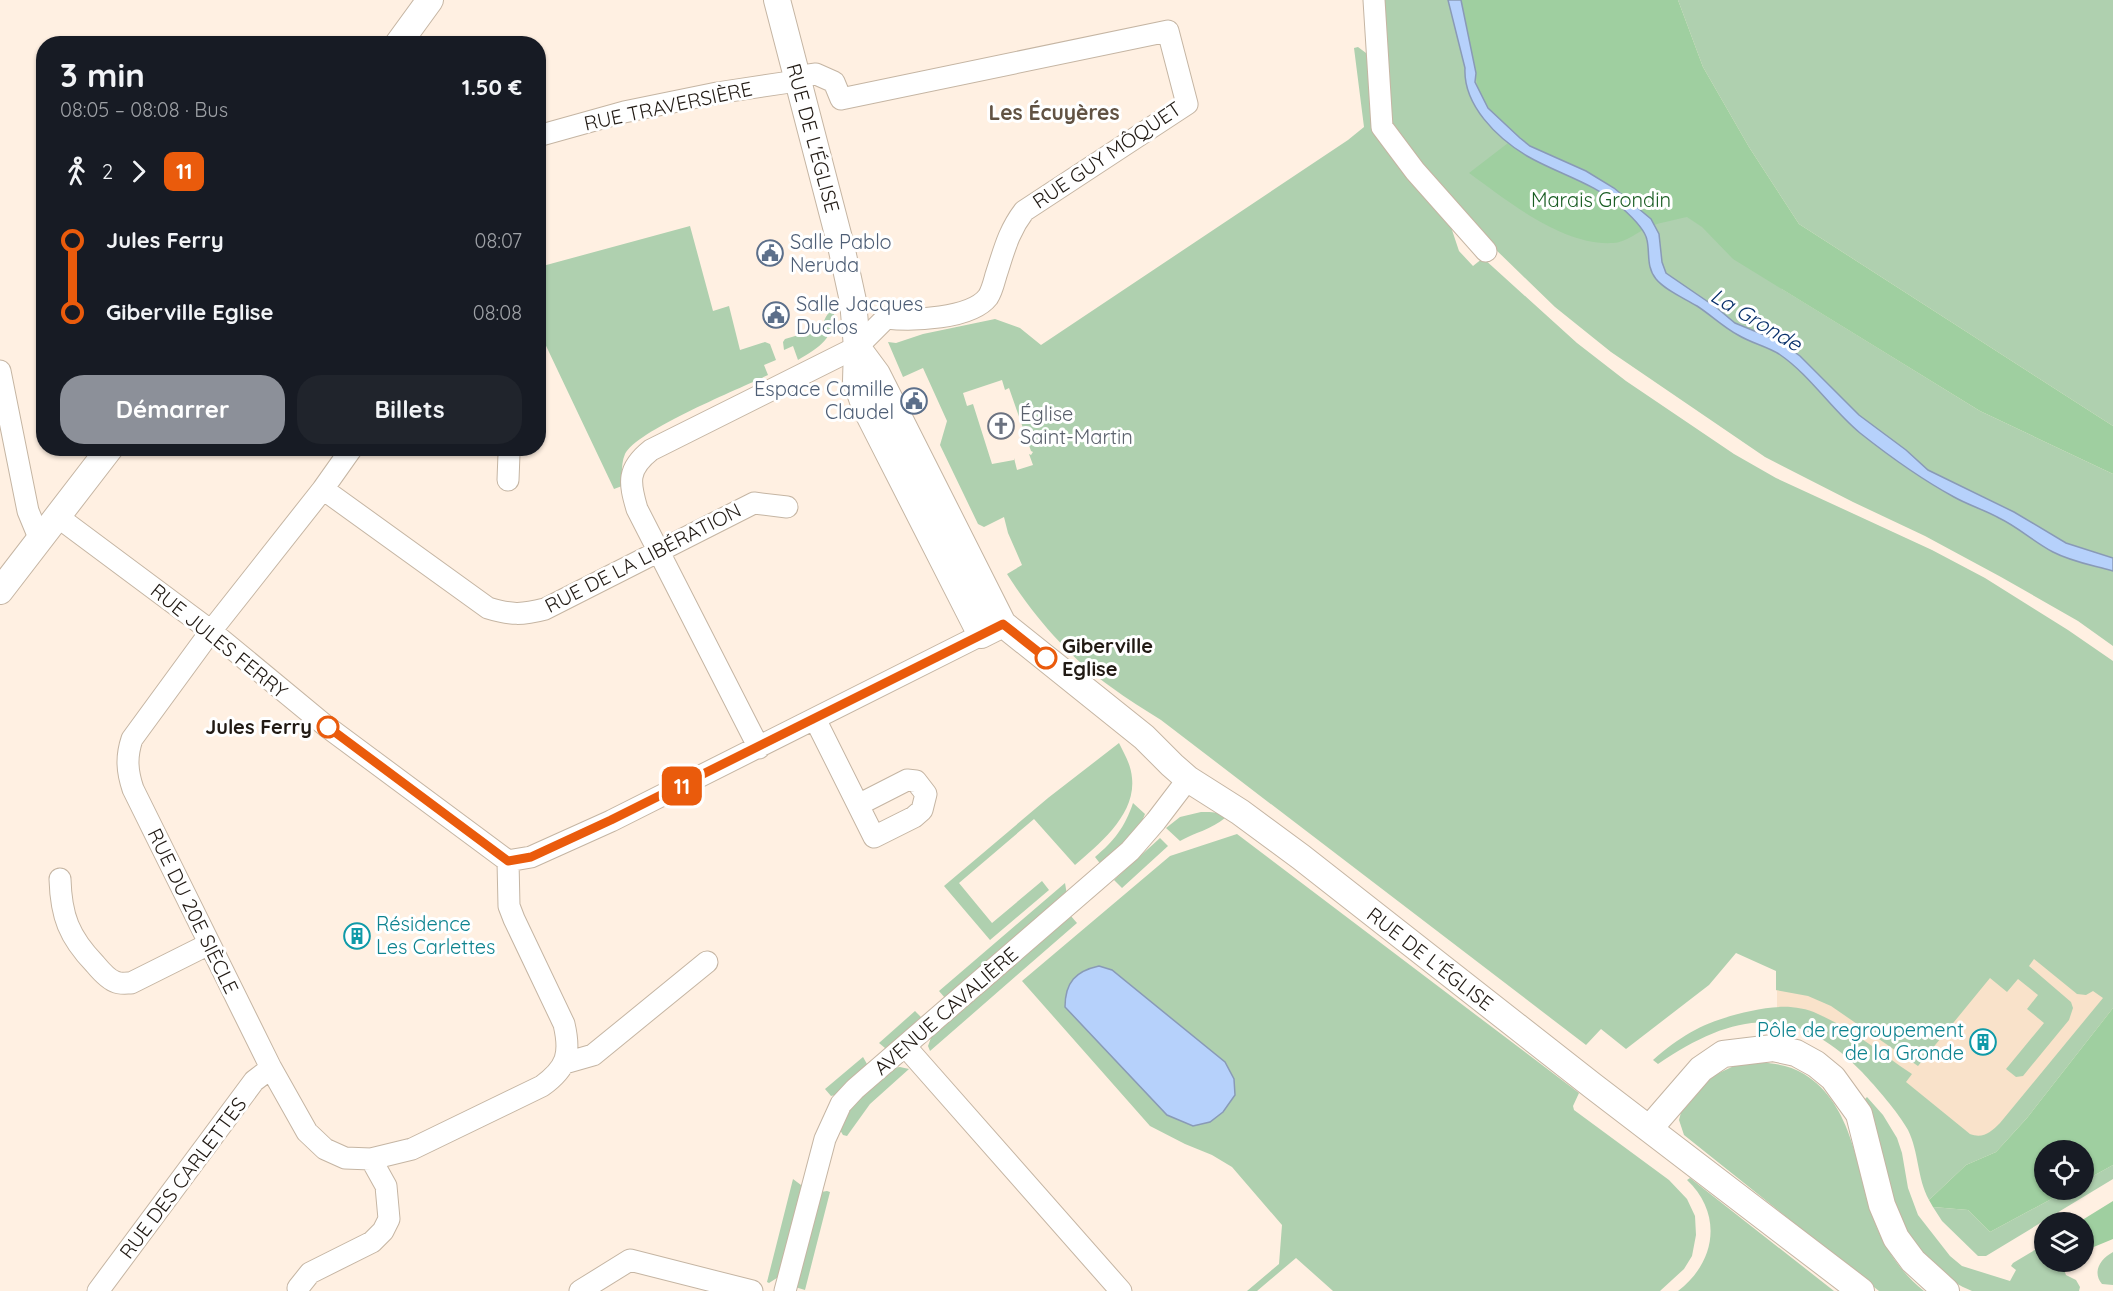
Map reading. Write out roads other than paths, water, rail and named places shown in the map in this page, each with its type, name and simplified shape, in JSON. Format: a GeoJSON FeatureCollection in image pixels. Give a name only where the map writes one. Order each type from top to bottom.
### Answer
{"type":"FeatureCollection","features":[{"type":"Feature","properties":{"kind":"street"},"geometry":{"type":"LineString","coordinates":[[404,36],[430,0]]}},
{"type":"Feature","properties":{"kind":"street","name":"RUE DE L'ÉGLISE"},"geometry":{"type":"LineString","coordinates":[[777,0],[853,301],[857,347],[877,374],[992,630],[1144,737],[1188,779],[1240,812],[1292,851],[1861,1291]]}},
{"type":"Feature","properties":{"kind":"street"},"geometry":{"type":"LineString","coordinates":[[1374,0],[1383,127],[1415,171],[1486,251]]}},
{"type":"Feature","properties":{"kind":"street","name":"RUE GUY MÔQUET"},"geometry":{"type":"LineString","coordinates":[[798,79],[816,74],[834,82],[841,99],[1168,31],[1187,104],[1024,211],[1012,226],[989,296],[979,305],[963,312],[906,320],[886,318],[857,347]]}},
{"type":"Feature","properties":{"kind":"street","name":"RUE TRAVERSIÈRE"},"geometry":{"type":"LineString","coordinates":[[546,134],[624,112],[798,79]]}},
{"type":"Feature","properties":{"kind":"street"},"geometry":{"type":"LineString","coordinates":[[759,748],[637,509],[630,486],[634,470],[640,459],[651,450],[857,347]]}},
{"type":"Feature","properties":{"kind":"street"},"geometry":{"type":"LineString","coordinates":[[0,371],[28,511],[40,540]]}},
{"type":"Feature","properties":{"kind":"street"},"geometry":{"type":"LineString","coordinates":[[0,591],[104,456]]}},
{"type":"Feature","properties":{"kind":"street"},"geometry":{"type":"LineString","coordinates":[[211,631],[346,456]]}},
{"type":"Feature","properties":{"kind":"street"},"geometry":{"type":"LineString","coordinates":[[508,480],[509,456]]}},
{"type":"Feature","properties":{"kind":"street","name":"RUE DE LA LIBÉRATION"},"geometry":{"type":"LineString","coordinates":[[323,489],[488,608],[510,614],[524,614],[545,609],[754,503],[787,507]]}},
{"type":"Feature","properties":{"kind":"street","name":"RUE JULES FERRY"},"geometry":{"type":"LineString","coordinates":[[58,517],[211,631],[317,719],[508,861]]}},
{"type":"Feature","properties":{"kind":"street"},"geometry":{"type":"LineString","coordinates":[[707,962],[593,1055],[565,1063],[568,1038],[564,1024],[509,906],[508,861],[531,857],[611,820],[992,630]]}},
{"type":"Feature","properties":{"kind":"street","name":"RUE DU 20E SIÈCLE"},"geometry":{"type":"LineString","coordinates":[[211,631],[132,739],[127,752],[128,775],[271,1068],[307,1132],[325,1149],[345,1158],[370,1159],[412,1149],[542,1086],[553,1078],[565,1063]]}},
{"type":"Feature","properties":{"kind":"street"},"geometry":{"type":"LineString","coordinates":[[815,719],[858,805]]}},
{"type":"Feature","properties":{"kind":"street","name":"AVENUE CAVALIÈRE"},"geometry":{"type":"LineString","coordinates":[[785,1291],[825,1140],[841,1104],[855,1089],[1130,851],[1188,779]]}},
{"type":"Feature","properties":{"kind":"street"},"geometry":{"type":"LineString","coordinates":[[60,879],[60,899],[66,921],[79,947],[116,982],[131,983],[209,944]]}},
{"type":"Feature","properties":{"kind":"street"},"geometry":{"type":"LineString","coordinates":[[905,1046],[1121,1291]]}},
{"type":"Feature","properties":{"kind":"street"},"geometry":{"type":"LineString","coordinates":[[1650,1129],[1701,1069],[1723,1054],[1773,1048],[1796,1053],[1816,1064],[1833,1078],[1859,1114],[1882,1205],[1896,1238],[1913,1261],[1946,1291]]}},
{"type":"Feature","properties":{"kind":"street","name":"RUE DES CARLETTES"},"geometry":{"type":"LineString","coordinates":[[98,1291],[254,1081],[271,1068]]}},
{"type":"Feature","properties":{"kind":"street"},"geometry":{"type":"LineString","coordinates":[[298,1288],[310,1273],[372,1242],[383,1231],[389,1219],[386,1186],[370,1159]]}},
{"type":"Feature","properties":{"kind":"street"},"geometry":{"type":"LineString","coordinates":[[580,1291],[630,1260],[720,1287],[752,1291]]}},
{"type":"Feature","properties":{"kind":"water"},"geometry":{"type":"Polygon","coordinates":[[[1448,0],[1461,0],[1476,73],[1475,82],[1488,108],[1530,146],[1586,171],[1614,188],[1651,219],[1659,234],[1662,262],[1666,273],[1735,323],[1779,341],[1800,356],[1859,415],[1906,450],[1928,470],[2014,512],[2066,543],[2113,558],[2113,571],[2075,561],[2053,552],[2006,522],[1929,483],[1860,433],[1790,362],[1779,354],[1733,332],[1660,283],[1651,270],[1644,231],[1626,211],[1588,185],[1516,149],[1484,119],[1470,95],[1466,82],[1465,68],[1448,0]]]}},
{"type":"Feature","properties":{"kind":"water"},"geometry":{"type":"Polygon","coordinates":[[[1099,966],[1112,970],[1225,1062],[1234,1079],[1235,1095],[1223,1112],[1210,1122],[1193,1126],[1167,1115],[1065,1007],[1067,991],[1073,979],[1084,971],[1099,966]]]}},
{"type":"Feature","properties":{"kind":"place","name":"Salle Pablo Neruda"},"geometry":{"type":"Point","coordinates":[770,253]}},
{"type":"Feature","properties":{"kind":"place","name":"Salle Jacques Duclos"},"geometry":{"type":"Point","coordinates":[776,315]}},
{"type":"Feature","properties":{"kind":"place","name":"Espace Camille Claudel"},"geometry":{"type":"Point","coordinates":[914,401]}},
{"type":"Feature","properties":{"kind":"place","name":"Église Saint-Martin"},"geometry":{"type":"Point","coordinates":[1001,426]}},
{"type":"Feature","properties":{"kind":"place","name":"Giberville Eglise"},"geometry":{"type":"Point","coordinates":[1046,658]}},
{"type":"Feature","properties":{"kind":"place","name":"Jules Ferry"},"geometry":{"type":"Point","coordinates":[328,727]}},
{"type":"Feature","properties":{"kind":"place","name":"Résidence Les Carlettes"},"geometry":{"type":"Point","coordinates":[357,936]}},
{"type":"Feature","properties":{"kind":"place","name":"Pôle de regroupement de la Gronde"},"geometry":{"type":"Point","coordinates":[1983,1042]}},
{"type":"Feature","properties":{"kind":"district","name":"Les Écuyères"},"geometry":{"type":"Point","coordinates":[1054,113]}},
{"type":"Feature","properties":{"kind":"park label","name":"Marais Grondin"},"geometry":{"type":"Point","coordinates":[1601,200]}},
{"type":"Feature","properties":{"kind":"water label","name":"La Gronde"},"geometry":{"type":"Point","coordinates":[1756,320]}}]}
